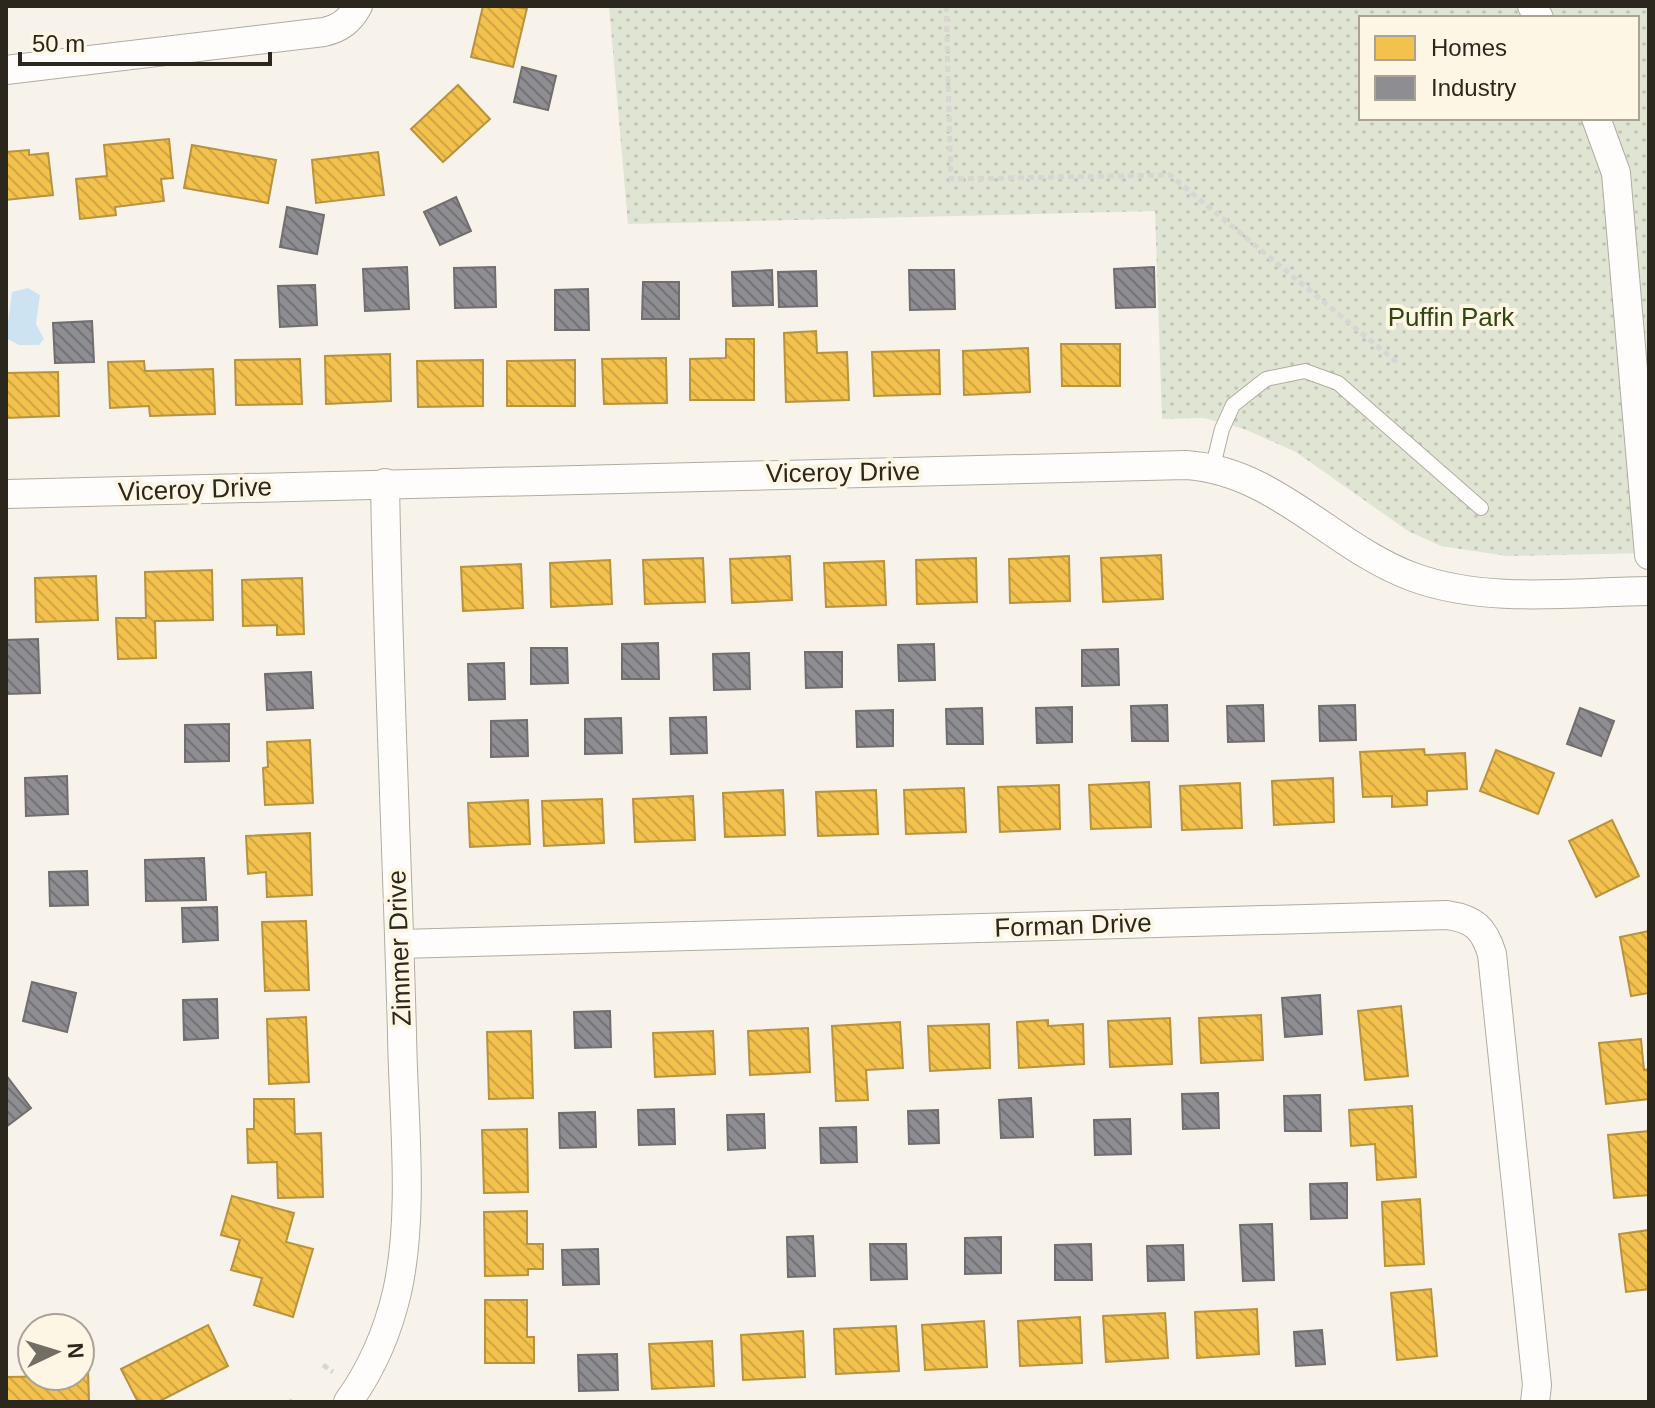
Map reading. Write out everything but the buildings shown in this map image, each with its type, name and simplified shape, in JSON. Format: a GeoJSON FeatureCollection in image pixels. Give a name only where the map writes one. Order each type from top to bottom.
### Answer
{"type":"FeatureCollection","features":[{"type":"Feature","properties":{"kind":"street"},"geometry":{"type":"LineString","coordinates":[[6,70],[324,32],[339,28],[353,16],[358,6]]}},
{"type":"Feature","properties":{"kind":"street"},"geometry":{"type":"LineString","coordinates":[[1597,120],[1616,173],[1649,555]]}},
{"type":"Feature","properties":{"kind":"street","name":"Viceroy Drive"},"geometry":{"type":"LineString","coordinates":[[6,494],[1165,464],[1213,466],[1284,498],[1368,556],[1411,576],[1447,587],[1489,593],[1649,591]]}},
{"type":"Feature","properties":{"kind":"street","name":"Zimmer Drive"},"geometry":{"type":"LineString","coordinates":[[348,1402],[360,1385],[388,1323],[402,1259],[404,1149],[400,944],[385,483]]}},
{"type":"Feature","properties":{"kind":"street","name":"Forman Drive"},"geometry":{"type":"LineString","coordinates":[[400,944],[1447,915],[1463,918],[1478,925],[1492,954],[1537,1385],[1535,1402]]}},
{"type":"Feature","properties":{"kind":"lane"},"geometry":{"type":"LineString","coordinates":[[1213,466],[1222,429],[1240,398],[1266,379],[1305,371],[1338,383],[1481,508]]}},
{"type":"Feature","properties":{"kind":"path"},"geometry":{"type":"LineString","coordinates":[[946,6],[951,179],[1170,175],[1399,364]]}},
{"type":"Feature","properties":{"kind":"green space","name":"Puffin Park"},"geometry":{"type":"Polygon","coordinates":[[[609,6],[1649,6],[1649,553],[1507,556],[1441,546],[1408,531],[1296,452],[1244,429],[1204,418],[1162,419],[1155,211],[628,224],[609,6]]]}},
{"type":"Feature","properties":{"kind":"water"},"geometry":{"type":"Polygon","coordinates":[[[28,288],[40,295],[36,324],[44,339],[39,345],[19,345],[6,338],[12,292],[28,288]]]}}]}
